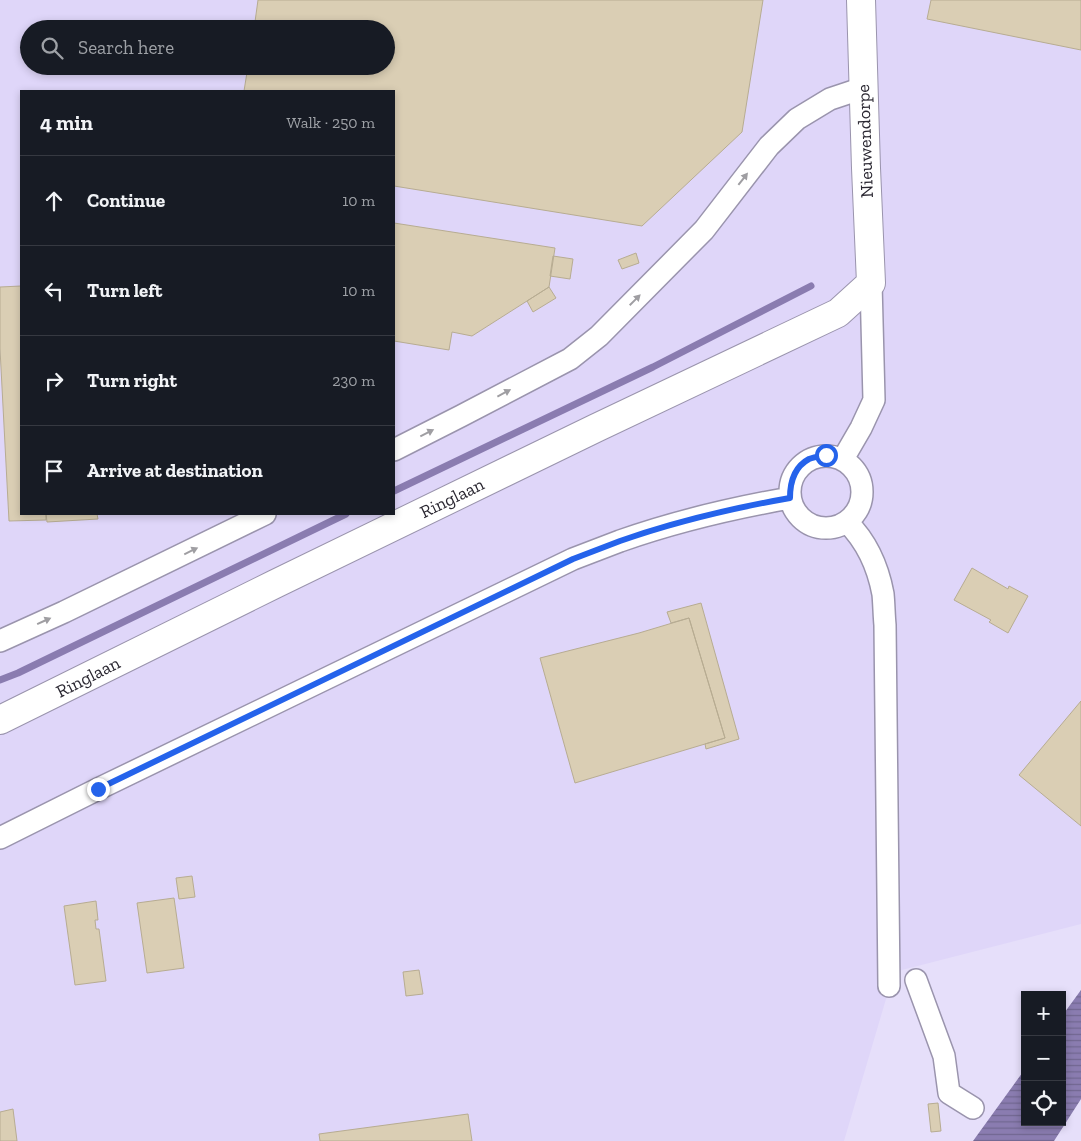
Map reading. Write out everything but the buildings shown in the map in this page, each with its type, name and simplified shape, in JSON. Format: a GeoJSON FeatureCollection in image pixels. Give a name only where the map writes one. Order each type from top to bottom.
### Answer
{"type":"FeatureCollection","features":[{"type":"Feature","properties":{"kind":"main road","name":"Nieuwendorpe"},"geometry":{"type":"LineString","coordinates":[[861,0],[872,283]]}},
{"type":"Feature","properties":{"kind":"main road","name":"Ringlaan"},"geometry":{"type":"LineString","coordinates":[[0,720],[310,566],[838,313],[872,283]]}},
{"type":"Feature","properties":{"kind":"street"},"geometry":{"type":"LineString","coordinates":[[395,449],[570,359],[599,336],[704,230],[769,146],[797,119],[830,99],[863,88]]}},
{"type":"Feature","properties":{"kind":"street"},"geometry":{"type":"LineString","coordinates":[[843,459],[861,428],[874,400],[872,283]]}},
{"type":"Feature","properties":{"kind":"street"},"geometry":{"type":"LineString","coordinates":[[826,455],[843,459],[853,467],[861,483],[860,505],[847,522],[829,528],[811,525],[798,516],[790,498],[790,483],[798,468],[810,459],[826,455]]}},
{"type":"Feature","properties":{"kind":"street"},"geometry":{"type":"LineString","coordinates":[[0,838],[115,780],[573,559],[620,541],[668,526],[755,504],[790,498]]}},
{"type":"Feature","properties":{"kind":"street"},"geometry":{"type":"LineString","coordinates":[[0,641],[64,612],[263,515]]}},
{"type":"Feature","properties":{"kind":"street"},"geometry":{"type":"LineString","coordinates":[[847,522],[857,532],[876,567],[883,594],[885,625],[889,986]]}},
{"type":"Feature","properties":{"kind":"street"},"geometry":{"type":"LineString","coordinates":[[916,980],[944,1056],[949,1093],[973,1108]]}},
{"type":"Feature","properties":{"kind":"shaded area"},"geometry":{"type":"Polygon","coordinates":[[[0,0],[1081,0],[1081,924],[894,972],[844,1141],[0,1141],[0,0]]]}},
{"type":"Feature","properties":{"kind":"shaded area"},"geometry":{"type":"Polygon","coordinates":[[[1081,990],[1081,1099],[1066,1122],[1066,1036],[1066,1011],[1081,990]]]}},
{"type":"Feature","properties":{"kind":"shaded area"},"geometry":{"type":"Polygon","coordinates":[[[1021,1075],[1021,1126],[1064,1126],[1054,1141],[973,1141],[1021,1075]]]}},
{"type":"Feature","properties":{"kind":"waterway"},"geometry":{"type":"LineString","coordinates":[[395,491],[653,367],[811,286]]}},
{"type":"Feature","properties":{"kind":"waterway"},"geometry":{"type":"LineString","coordinates":[[0,680],[344,515]]}},
{"type":"Feature","properties":{"kind":"route"},"geometry":{"type":"LineString","coordinates":[[98,789],[573,559],[620,541],[668,526],[755,504],[790,498],[790,483],[798,468],[810,459],[826,455]]}}]}
